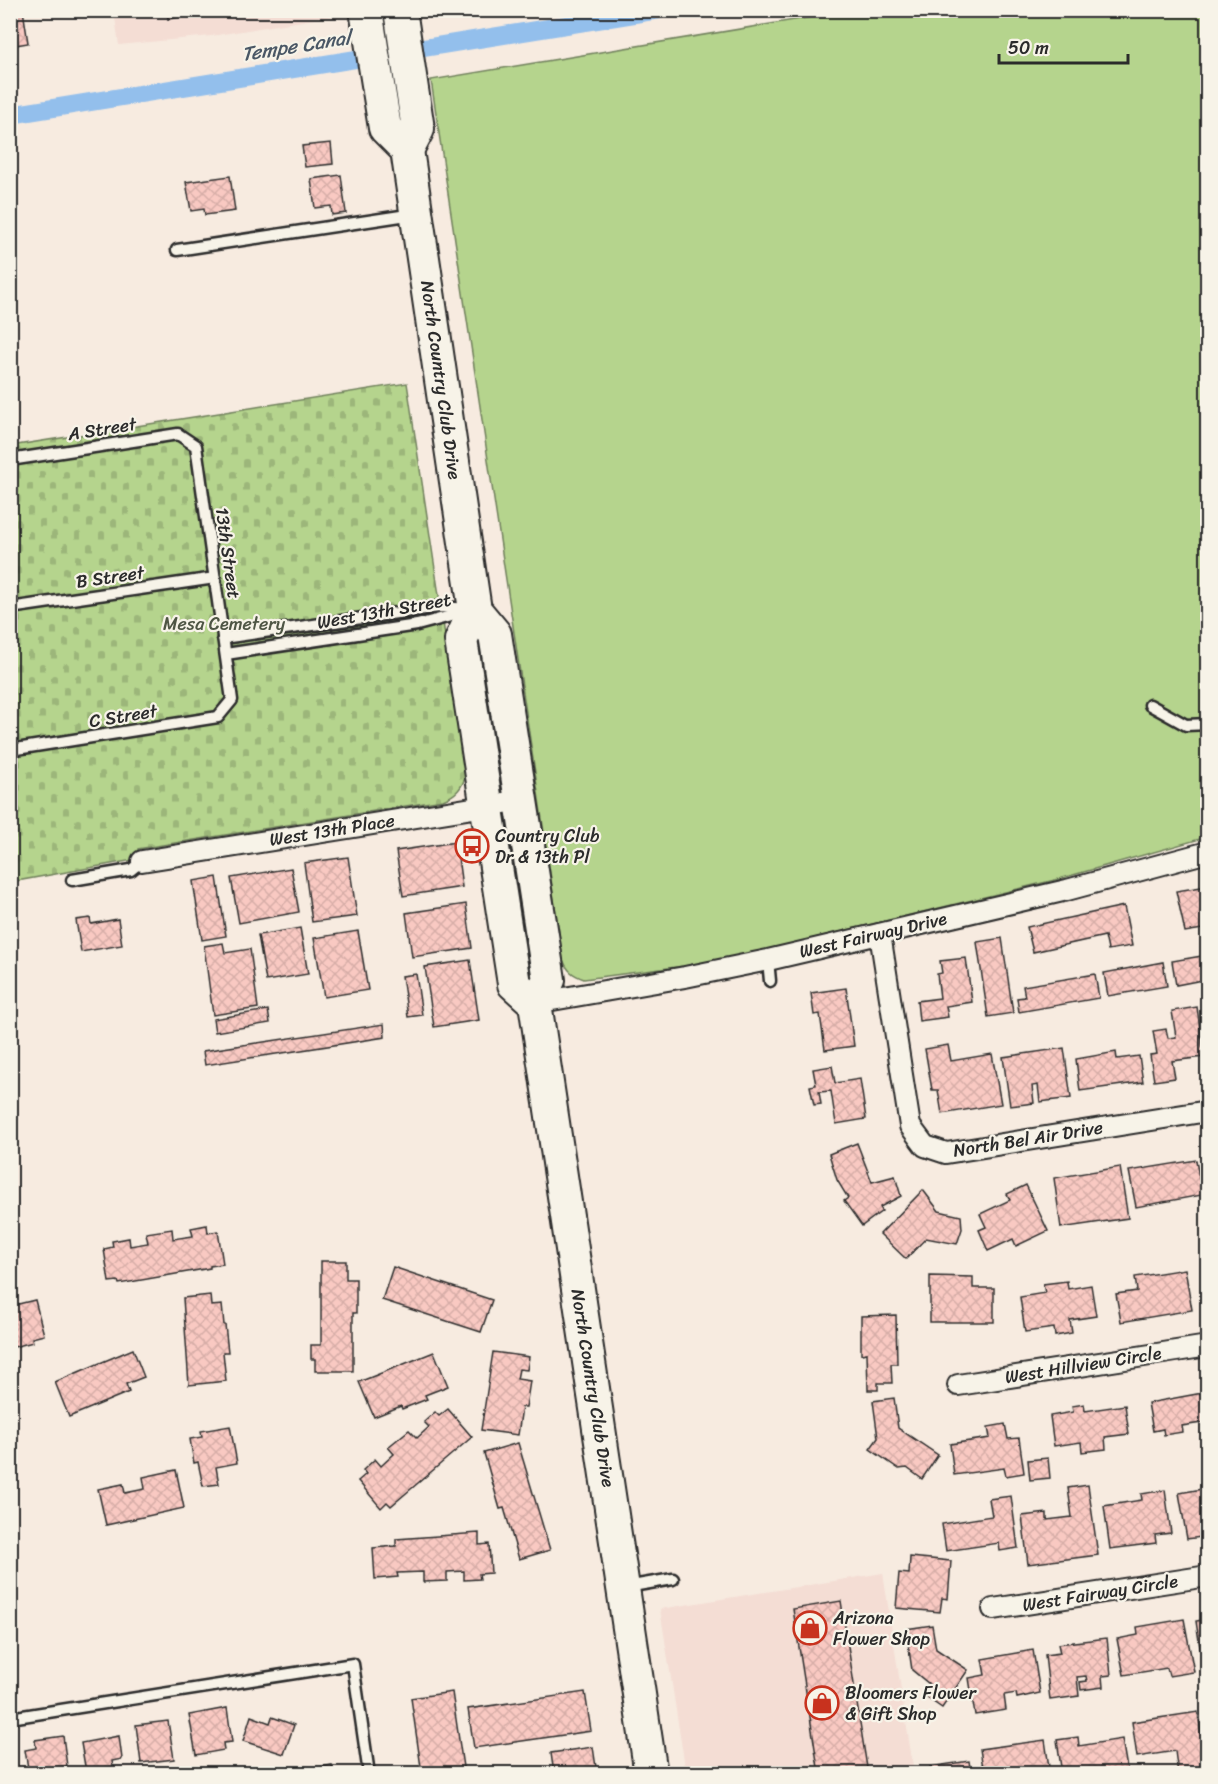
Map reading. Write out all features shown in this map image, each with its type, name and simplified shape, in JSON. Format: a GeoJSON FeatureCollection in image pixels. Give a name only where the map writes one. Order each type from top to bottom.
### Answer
{"type":"FeatureCollection","features":[{"type":"Feature","properties":{"kind":"main road"},"geometry":{"type":"LineString","coordinates":[[366,10],[385,128],[406,150],[418,129],[402,23]]}},
{"type":"Feature","properties":{"kind":"main road","name":"North Country Club Drive"},"geometry":{"type":"LineString","coordinates":[[406,150],[474,610]]}},
{"type":"Feature","properties":{"kind":"main road"},"geometry":{"type":"LineString","coordinates":[[474,610],[495,634],[522,800],[549,980],[535,1002],[514,984],[461,640],[474,610]]}},
{"type":"Feature","properties":{"kind":"main road","name":"North Country Club Drive"},"geometry":{"type":"LineString","coordinates":[[535,1002],[651,1773]]}},
{"type":"Feature","properties":{"kind":"street","name":"West 13th Place"},"geometry":{"type":"LineString","coordinates":[[142,861],[522,800]]}},
{"type":"Feature","properties":{"kind":"street","name":"West Fairway Drive"},"geometry":{"type":"LineString","coordinates":[[535,1002],[685,977],[768,960],[1067,890],[1208,852]]}},
{"type":"Feature","properties":{"kind":"street","name":"North Bel Air Drive"},"geometry":{"type":"LineString","coordinates":[[880,934],[910,1126],[925,1146],[946,1152],[1208,1111]]}},
{"type":"Feature","properties":{"kind":"street","name":"West Hillview Circle"},"geometry":{"type":"LineString","coordinates":[[958,1385],[1208,1346]]}},
{"type":"Feature","properties":{"kind":"street","name":"West Fairway Circle"},"geometry":{"type":"LineString","coordinates":[[993,1609],[1208,1576]]}},
{"type":"Feature","properties":{"kind":"lane"},"geometry":{"type":"LineString","coordinates":[[177,250],[416,214]]}},
{"type":"Feature","properties":{"kind":"lane","name":"A Street"},"geometry":{"type":"LineString","coordinates":[[10,460],[178,434],[196,446]]}},
{"type":"Feature","properties":{"kind":"lane","name":"13th Street"},"geometry":{"type":"LineString","coordinates":[[196,446],[232,700]]}},
{"type":"Feature","properties":{"kind":"lane","name":"B Street"},"geometry":{"type":"LineString","coordinates":[[10,608],[215,578]]}},
{"type":"Feature","properties":{"kind":"lane","name":"West 13th Street"},"geometry":{"type":"LineString","coordinates":[[223,638],[439,607],[474,610]]}},
{"type":"Feature","properties":{"kind":"lane","name":"West 13th Street"},"geometry":{"type":"LineString","coordinates":[[226,654],[417,624],[474,610]]}},
{"type":"Feature","properties":{"kind":"lane","name":"C Street"},"geometry":{"type":"LineString","coordinates":[[10,750],[218,717],[232,700]]}},
{"type":"Feature","properties":{"kind":"lane"},"geometry":{"type":"LineString","coordinates":[[1150,705],[1186,725],[1208,724]]}},
{"type":"Feature","properties":{"kind":"lane"},"geometry":{"type":"LineString","coordinates":[[72,880],[131,870],[142,861]]}},
{"type":"Feature","properties":{"kind":"lane"},"geometry":{"type":"LineString","coordinates":[[768,960],[770,981]]}},
{"type":"Feature","properties":{"kind":"lane"},"geometry":{"type":"LineString","coordinates":[[623,1587],[673,1579]]}},
{"type":"Feature","properties":{"kind":"lane"},"geometry":{"type":"LineString","coordinates":[[10,1718],[353,1664],[369,1773]]}},
{"type":"Feature","properties":{"kind":"shaded area"},"geometry":{"type":"Polygon","coordinates":[[[350,10],[351,13],[211,36],[119,45],[114,11],[350,10]]]}},
{"type":"Feature","properties":{"kind":"shaded area"},"geometry":{"type":"Polygon","coordinates":[[[883,1573],[914,1773],[686,1773],[660,1609],[883,1573]]]}},
{"type":"Feature","properties":{"kind":"green space"},"geometry":{"type":"Polygon","coordinates":[[[849,11],[1207,11],[1207,837],[1059,879],[740,956],[699,964],[584,979],[571,972],[563,959],[431,80],[849,11]]]}},
{"type":"Feature","properties":{"kind":"green space","name":"Mesa Cemetery"},"geometry":{"type":"Polygon","coordinates":[[[407,383],[466,775],[463,784],[452,796],[443,800],[138,849],[139,859],[11,882],[11,446],[407,383]]]}},
{"type":"Feature","properties":{"kind":"building"},"geometry":{"type":"Polygon","coordinates":[[[10,10],[23,10],[28,43],[10,46],[10,10]]]}},
{"type":"Feature","properties":{"kind":"building"},"geometry":{"type":"Polygon","coordinates":[[[167,10],[219,10],[168,19],[167,10]]]}},
{"type":"Feature","properties":{"kind":"building"},"geometry":{"type":"Polygon","coordinates":[[[331,143],[333,164],[305,167],[302,146],[331,143]]]}},
{"type":"Feature","properties":{"kind":"building"},"geometry":{"type":"Polygon","coordinates":[[[341,175],[346,213],[332,215],[331,206],[315,208],[311,179],[341,175]]]}},
{"type":"Feature","properties":{"kind":"building"},"geometry":{"type":"Polygon","coordinates":[[[230,176],[235,211],[205,215],[204,209],[191,211],[186,182],[230,176]]]}},
{"type":"Feature","properties":{"kind":"building"},"geometry":{"type":"Polygon","coordinates":[[[456,842],[462,887],[403,896],[396,851],[456,842]]]}},
{"type":"Feature","properties":{"kind":"building"},"geometry":{"type":"Polygon","coordinates":[[[348,857],[357,916],[312,922],[304,863],[348,857]]]}},
{"type":"Feature","properties":{"kind":"building"},"geometry":{"type":"Polygon","coordinates":[[[291,868],[299,912],[239,923],[231,878],[291,868]]]}},
{"type":"Feature","properties":{"kind":"building"},"geometry":{"type":"Polygon","coordinates":[[[217,877],[226,936],[202,940],[193,881],[217,877]]]}},
{"type":"Feature","properties":{"kind":"building"},"geometry":{"type":"Polygon","coordinates":[[[1208,886],[1208,928],[1185,932],[1176,891],[1208,886]]]}},
{"type":"Feature","properties":{"kind":"building"},"geometry":{"type":"Polygon","coordinates":[[[466,904],[472,948],[412,957],[406,913],[466,904]]]}},
{"type":"Feature","properties":{"kind":"building"},"geometry":{"type":"Polygon","coordinates":[[[1124,906],[1132,946],[1108,950],[1105,936],[1033,952],[1027,927],[1124,906]]]}},
{"type":"Feature","properties":{"kind":"building"},"geometry":{"type":"Polygon","coordinates":[[[90,918],[91,924],[118,919],[122,945],[81,952],[76,920],[90,918]]]}},
{"type":"Feature","properties":{"kind":"building"},"geometry":{"type":"Polygon","coordinates":[[[300,928],[308,974],[266,981],[258,935],[300,928]]]}},
{"type":"Feature","properties":{"kind":"building"},"geometry":{"type":"Polygon","coordinates":[[[358,931],[368,990],[324,997],[314,938],[358,931]]]}},
{"type":"Feature","properties":{"kind":"building"},"geometry":{"type":"Polygon","coordinates":[[[1002,938],[1013,1013],[988,1017],[977,942],[1002,938]]]}},
{"type":"Feature","properties":{"kind":"building"},"geometry":{"type":"Polygon","coordinates":[[[223,943],[225,953],[250,949],[258,1008],[213,1015],[204,946],[223,943]]]}},
{"type":"Feature","properties":{"kind":"building"},"geometry":{"type":"Polygon","coordinates":[[[1208,955],[1208,979],[1176,985],[1172,961],[1208,955]]]}},
{"type":"Feature","properties":{"kind":"building"},"geometry":{"type":"Polygon","coordinates":[[[966,958],[972,1002],[946,1006],[948,1017],[919,1021],[917,1001],[940,998],[937,974],[942,973],[940,961],[966,958]]]}},
{"type":"Feature","properties":{"kind":"building"},"geometry":{"type":"Polygon","coordinates":[[[470,960],[479,1020],[434,1027],[425,967],[470,960]]]}},
{"type":"Feature","properties":{"kind":"building"},"geometry":{"type":"Polygon","coordinates":[[[1163,962],[1167,986],[1108,996],[1104,973],[1163,962]]]}},
{"type":"Feature","properties":{"kind":"building"},"geometry":{"type":"Polygon","coordinates":[[[416,974],[422,1015],[408,1017],[402,976],[416,974]]]}},
{"type":"Feature","properties":{"kind":"building"},"geometry":{"type":"Polygon","coordinates":[[[1095,974],[1099,998],[1019,1012],[1017,998],[1025,997],[1023,986],[1095,974]]]}},
{"type":"Feature","properties":{"kind":"building"},"geometry":{"type":"Polygon","coordinates":[[[846,988],[854,1046],[825,1050],[820,1014],[814,1015],[811,993],[846,988]]]}},
{"type":"Feature","properties":{"kind":"building"},"geometry":{"type":"Polygon","coordinates":[[[1197,1007],[1204,1057],[1172,1061],[1175,1078],[1154,1081],[1150,1055],[1157,1054],[1153,1031],[1166,1029],[1168,1038],[1176,1037],[1172,1011],[1197,1007]]]}},
{"type":"Feature","properties":{"kind":"building"},"geometry":{"type":"Polygon","coordinates":[[[268,1010],[270,1023],[215,1032],[213,1019],[268,1010]]]}},
{"type":"Feature","properties":{"kind":"building"},"geometry":{"type":"Polygon","coordinates":[[[384,1024],[385,1037],[205,1065],[203,1051],[384,1024]]]}},
{"type":"Feature","properties":{"kind":"building"},"geometry":{"type":"Polygon","coordinates":[[[948,1045],[951,1061],[992,1054],[1001,1104],[942,1114],[938,1090],[932,1090],[925,1049],[948,1045]]]}},
{"type":"Feature","properties":{"kind":"building"},"geometry":{"type":"Polygon","coordinates":[[[1064,1048],[1071,1098],[1040,1102],[1038,1085],[1032,1086],[1034,1103],[1010,1106],[1003,1057],[1064,1048]]]}},
{"type":"Feature","properties":{"kind":"building"},"geometry":{"type":"Polygon","coordinates":[[[1116,1052],[1117,1059],[1139,1056],[1143,1082],[1080,1091],[1076,1059],[1116,1052]]]}},
{"type":"Feature","properties":{"kind":"building"},"geometry":{"type":"Polygon","coordinates":[[[832,1066],[835,1083],[860,1079],[866,1119],[836,1124],[831,1091],[819,1092],[821,1104],[814,1105],[810,1086],[816,1085],[813,1069],[832,1066]]]}},
{"type":"Feature","properties":{"kind":"building"},"geometry":{"type":"Polygon","coordinates":[[[857,1143],[872,1182],[895,1176],[901,1196],[880,1207],[882,1211],[862,1226],[844,1201],[848,1198],[837,1180],[829,1154],[857,1143]]]}},
{"type":"Feature","properties":{"kind":"building"},"geometry":{"type":"Polygon","coordinates":[[[1208,1154],[1208,1182],[1203,1155],[1208,1154]]]}},
{"type":"Feature","properties":{"kind":"building"},"geometry":{"type":"Polygon","coordinates":[[[1196,1160],[1202,1195],[1136,1207],[1129,1171],[1196,1160]]]}},
{"type":"Feature","properties":{"kind":"building"},"geometry":{"type":"Polygon","coordinates":[[[1120,1167],[1128,1218],[1061,1228],[1054,1178],[1120,1167]]]}},
{"type":"Feature","properties":{"kind":"building"},"geometry":{"type":"Polygon","coordinates":[[[1026,1185],[1048,1231],[1016,1246],[1013,1239],[988,1251],[979,1230],[986,1227],[980,1214],[1010,1200],[1007,1194],[1026,1185]]]}},
{"type":"Feature","properties":{"kind":"building"},"geometry":{"type":"Polygon","coordinates":[[[923,1190],[939,1211],[961,1216],[962,1229],[957,1244],[926,1238],[906,1259],[880,1234],[923,1190]]]}},
{"type":"Feature","properties":{"kind":"building"},"geometry":{"type":"Polygon","coordinates":[[[207,1225],[208,1233],[218,1231],[223,1264],[119,1284],[118,1281],[109,1282],[104,1249],[113,1247],[112,1241],[129,1238],[130,1246],[148,1243],[146,1233],[172,1229],[173,1239],[193,1236],[191,1228],[207,1225]]]}},
{"type":"Feature","properties":{"kind":"building"},"geometry":{"type":"Polygon","coordinates":[[[321,1261],[346,1261],[346,1279],[356,1279],[356,1313],[353,1313],[353,1371],[315,1371],[315,1359],[311,1359],[311,1345],[321,1345],[321,1261]]]}},
{"type":"Feature","properties":{"kind":"building"},"geometry":{"type":"Polygon","coordinates":[[[393,1267],[492,1300],[481,1332],[382,1300],[393,1267]]]}},
{"type":"Feature","properties":{"kind":"building"},"geometry":{"type":"Polygon","coordinates":[[[1185,1269],[1192,1310],[1121,1322],[1116,1294],[1137,1291],[1135,1277],[1185,1269]]]}},
{"type":"Feature","properties":{"kind":"building"},"geometry":{"type":"Polygon","coordinates":[[[930,1276],[973,1277],[973,1288],[994,1288],[994,1322],[930,1322],[930,1276]]]}},
{"type":"Feature","properties":{"kind":"building"},"geometry":{"type":"Polygon","coordinates":[[[1067,1281],[1068,1289],[1091,1285],[1096,1316],[1070,1320],[1072,1333],[1055,1336],[1054,1328],[1025,1332],[1020,1297],[1045,1293],[1043,1284],[1067,1281]]]}},
{"type":"Feature","properties":{"kind":"building"},"geometry":{"type":"Polygon","coordinates":[[[210,1295],[211,1306],[222,1305],[228,1352],[223,1352],[226,1381],[189,1385],[183,1298],[210,1295]]]}},
{"type":"Feature","properties":{"kind":"building"},"geometry":{"type":"Polygon","coordinates":[[[35,1300],[44,1335],[32,1338],[33,1342],[10,1348],[10,1306],[35,1300]]]}},
{"type":"Feature","properties":{"kind":"building"},"geometry":{"type":"Polygon","coordinates":[[[896,1315],[897,1364],[891,1364],[892,1383],[878,1383],[878,1390],[868,1390],[867,1353],[861,1354],[861,1316],[896,1315]]]}},
{"type":"Feature","properties":{"kind":"building"},"geometry":{"type":"Polygon","coordinates":[[[133,1349],[144,1377],[126,1384],[129,1392],[69,1417],[55,1382],[133,1349]]]}},
{"type":"Feature","properties":{"kind":"building"},"geometry":{"type":"Polygon","coordinates":[[[434,1352],[448,1386],[425,1395],[427,1399],[374,1417],[359,1382],[434,1352]]]}},
{"type":"Feature","properties":{"kind":"building"},"geometry":{"type":"Polygon","coordinates":[[[493,1352],[529,1357],[527,1370],[519,1369],[517,1379],[530,1381],[526,1407],[522,1407],[518,1435],[481,1430],[493,1352]]]}},
{"type":"Feature","properties":{"kind":"building"},"geometry":{"type":"Polygon","coordinates":[[[1208,1392],[1208,1422],[1182,1426],[1183,1432],[1164,1435],[1163,1429],[1153,1431],[1148,1403],[1208,1392]]]}},
{"type":"Feature","properties":{"kind":"building"},"geometry":{"type":"Polygon","coordinates":[[[894,1398],[898,1428],[938,1455],[922,1479],[907,1468],[899,1469],[870,1449],[878,1438],[873,1401],[894,1398]]]}},
{"type":"Feature","properties":{"kind":"building"},"geometry":{"type":"Polygon","coordinates":[[[1084,1404],[1085,1411],[1125,1405],[1129,1434],[1105,1437],[1106,1449],[1082,1452],[1081,1442],[1054,1446],[1050,1416],[1073,1412],[1072,1406],[1084,1404]]]}},
{"type":"Feature","properties":{"kind":"building"},"geometry":{"type":"Polygon","coordinates":[[[448,1409],[472,1437],[391,1506],[387,1502],[381,1508],[358,1481],[366,1474],[363,1470],[375,1459],[381,1466],[394,1454],[388,1447],[409,1430],[417,1438],[429,1427],[424,1422],[435,1412],[439,1416],[448,1409]]]}},
{"type":"Feature","properties":{"kind":"building"},"geometry":{"type":"Polygon","coordinates":[[[1005,1424],[1008,1439],[1019,1438],[1024,1473],[1006,1476],[1004,1468],[954,1475],[950,1444],[990,1438],[988,1427],[1005,1424]]]}},
{"type":"Feature","properties":{"kind":"building"},"geometry":{"type":"Polygon","coordinates":[[[230,1426],[237,1463],[216,1467],[219,1484],[203,1486],[198,1462],[194,1463],[190,1439],[202,1437],[201,1431],[230,1426]]]}},
{"type":"Feature","properties":{"kind":"building"},"geometry":{"type":"Polygon","coordinates":[[[518,1443],[550,1550],[519,1559],[504,1508],[500,1509],[484,1453],[518,1443]]]}},
{"type":"Feature","properties":{"kind":"building"},"geometry":{"type":"Polygon","coordinates":[[[1048,1458],[1050,1478],[1030,1480],[1028,1460],[1048,1458]]]}},
{"type":"Feature","properties":{"kind":"building"},"geometry":{"type":"Polygon","coordinates":[[[176,1470],[184,1508],[106,1525],[98,1489],[123,1484],[125,1493],[145,1489],[143,1477],[176,1470]]]}},
{"type":"Feature","properties":{"kind":"building"},"geometry":{"type":"Polygon","coordinates":[[[1088,1485],[1098,1555],[1028,1564],[1022,1516],[1047,1513],[1047,1520],[1072,1517],[1068,1488],[1088,1485]]]}},
{"type":"Feature","properties":{"kind":"building"},"geometry":{"type":"Polygon","coordinates":[[[1208,1488],[1208,1536],[1187,1539],[1179,1493],[1208,1488]]]}},
{"type":"Feature","properties":{"kind":"building"},"geometry":{"type":"Polygon","coordinates":[[[1165,1490],[1171,1533],[1155,1535],[1156,1543],[1110,1549],[1104,1506],[1142,1500],[1141,1494],[1165,1490]]]}},
{"type":"Feature","properties":{"kind":"building"},"geometry":{"type":"Polygon","coordinates":[[[1011,1496],[1018,1548],[1000,1551],[999,1543],[946,1551],[942,1524],[992,1516],[989,1499],[1011,1496]]]}},
{"type":"Feature","properties":{"kind":"building"},"geometry":{"type":"Polygon","coordinates":[[[479,1533],[479,1545],[489,1544],[491,1573],[479,1574],[480,1579],[464,1580],[464,1571],[447,1572],[447,1581],[423,1582],[423,1572],[397,1573],[398,1577],[375,1579],[373,1548],[396,1546],[396,1539],[479,1533]]]}},
{"type":"Feature","properties":{"kind":"building"},"geometry":{"type":"Polygon","coordinates":[[[910,1557],[951,1561],[948,1599],[942,1598],[940,1612],[896,1608],[899,1573],[909,1574],[910,1557]]]}},
{"type":"Feature","properties":{"kind":"building"},"geometry":{"type":"Polygon","coordinates":[[[841,1601],[868,1774],[819,1774],[793,1609],[841,1601]]]}},
{"type":"Feature","properties":{"kind":"building"},"geometry":{"type":"Polygon","coordinates":[[[1184,1619],[1194,1672],[1169,1676],[1167,1668],[1124,1675],[1117,1639],[1138,1635],[1137,1627],[1184,1619]]]}},
{"type":"Feature","properties":{"kind":"building"},"geometry":{"type":"Polygon","coordinates":[[[1208,1619],[1208,1666],[1203,1667],[1196,1621],[1208,1619]]]}},
{"type":"Feature","properties":{"kind":"building"},"geometry":{"type":"Polygon","coordinates":[[[932,1625],[936,1649],[968,1670],[942,1708],[923,1695],[929,1684],[912,1670],[906,1629],[932,1625]]]}},
{"type":"Feature","properties":{"kind":"building"},"geometry":{"type":"Polygon","coordinates":[[[1107,1638],[1111,1675],[1102,1676],[1103,1687],[1081,1690],[1080,1682],[1087,1681],[1086,1676],[1077,1677],[1079,1696],[1050,1700],[1045,1655],[1060,1653],[1058,1644],[1107,1638]]]}},
{"type":"Feature","properties":{"kind":"building"},"geometry":{"type":"Polygon","coordinates":[[[1033,1650],[1040,1693],[1017,1698],[1016,1693],[1004,1695],[1006,1710],[975,1715],[969,1678],[985,1675],[982,1659],[1033,1650]]]}},
{"type":"Feature","properties":{"kind":"building"},"geometry":{"type":"Polygon","coordinates":[[[452,1692],[464,1774],[422,1774],[411,1698],[452,1692]]]}},
{"type":"Feature","properties":{"kind":"building"},"geometry":{"type":"Polygon","coordinates":[[[585,1692],[591,1731],[474,1748],[468,1709],[585,1692]]]}},
{"type":"Feature","properties":{"kind":"building"},"geometry":{"type":"Polygon","coordinates":[[[227,1708],[232,1742],[223,1743],[224,1750],[196,1755],[189,1715],[227,1708]]]}},
{"type":"Feature","properties":{"kind":"building"},"geometry":{"type":"Polygon","coordinates":[[[1198,1712],[1206,1771],[1178,1774],[1175,1751],[1137,1757],[1132,1722],[1198,1712]]]}},
{"type":"Feature","properties":{"kind":"building"},"geometry":{"type":"Polygon","coordinates":[[[251,1716],[270,1723],[272,1717],[294,1725],[284,1754],[243,1741],[251,1716]]]}},
{"type":"Feature","properties":{"kind":"building"},"geometry":{"type":"Polygon","coordinates":[[[168,1721],[174,1759],[141,1763],[136,1725],[168,1721]]]}},
{"type":"Feature","properties":{"kind":"building"},"geometry":{"type":"Polygon","coordinates":[[[63,1736],[67,1766],[58,1767],[59,1774],[29,1774],[25,1750],[36,1748],[35,1740],[63,1736]]]}},
{"type":"Feature","properties":{"kind":"building"},"geometry":{"type":"Polygon","coordinates":[[[119,1736],[122,1759],[112,1761],[113,1767],[86,1772],[81,1743],[119,1736]]]}},
{"type":"Feature","properties":{"kind":"building"},"geometry":{"type":"Polygon","coordinates":[[[1078,1737],[1079,1746],[1122,1739],[1128,1774],[1062,1774],[1057,1740],[1078,1737]]]}},
{"type":"Feature","properties":{"kind":"building"},"geometry":{"type":"Polygon","coordinates":[[[1045,1740],[1050,1774],[984,1774],[980,1749],[1045,1740]]]}},
{"type":"Feature","properties":{"kind":"building"},"geometry":{"type":"Polygon","coordinates":[[[593,1747],[597,1774],[554,1774],[551,1753],[593,1747]]]}},
{"type":"Feature","properties":{"kind":"building"},"geometry":{"type":"Polygon","coordinates":[[[969,1761],[971,1774],[931,1774],[930,1767],[969,1761]]]}},
{"type":"Feature","properties":{"kind":"building"},"geometry":{"type":"Polygon","coordinates":[[[332,1765],[333,1774],[302,1774],[302,1771],[332,1765]]]}},
{"type":"Feature","properties":{"kind":"waterway","name":"Tempe Canal"},"geometry":{"type":"LineString","coordinates":[[10,115],[659,10]]}},
{"type":"Feature","properties":{"kind":"place","name":"Country Club Dr & 13th Pl"},"geometry":{"type":"Point","coordinates":[472,846]}},
{"type":"Feature","properties":{"kind":"place","name":"Arizona Flower Shop"},"geometry":{"type":"Point","coordinates":[810,1628]}},
{"type":"Feature","properties":{"kind":"place","name":"Bloomers Flower & Gift Shop"},"geometry":{"type":"Point","coordinates":[822,1703]}}]}
